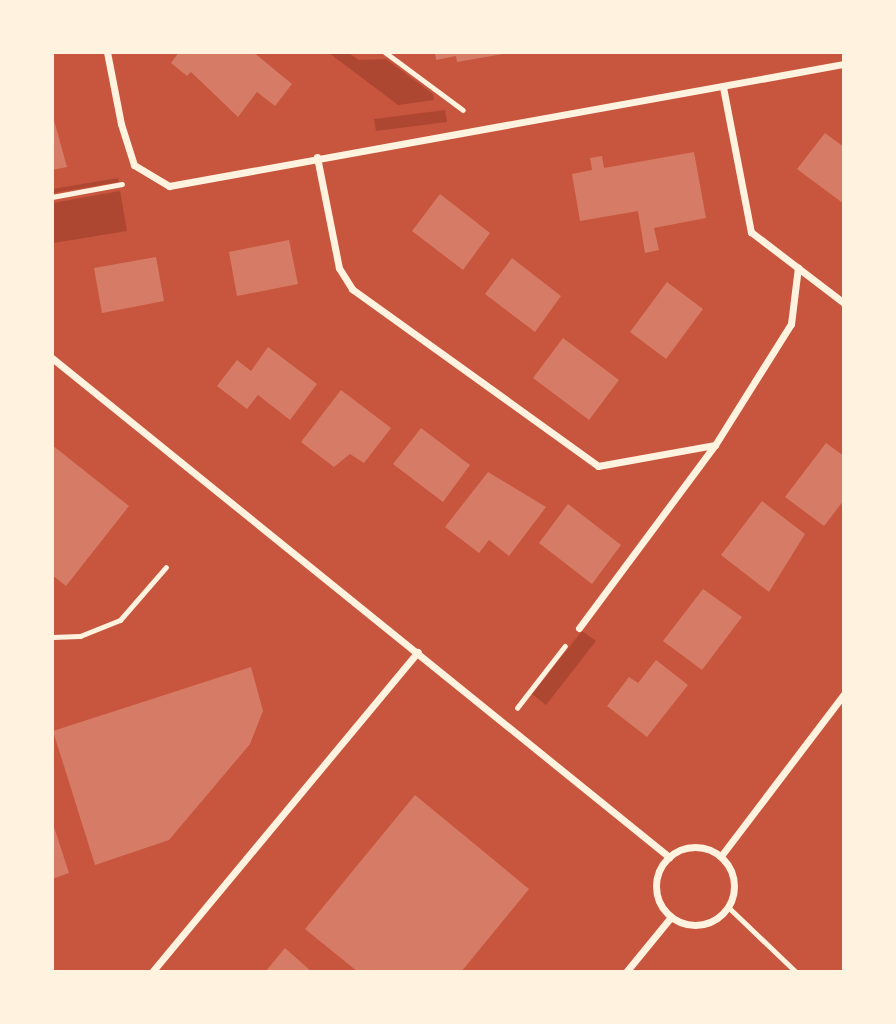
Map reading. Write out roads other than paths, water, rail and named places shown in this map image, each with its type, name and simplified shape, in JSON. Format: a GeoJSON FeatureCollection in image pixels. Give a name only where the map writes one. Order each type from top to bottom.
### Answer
{"type":"FeatureCollection","features":[{"type":"Feature","properties":{"kind":"street"},"geometry":{"type":"LineString","coordinates":[[107,52],[121,124],[134,165],[169,186],[485,126],[723,88],[844,64]]}},
{"type":"Feature","properties":{"kind":"street"},"geometry":{"type":"LineString","coordinates":[[723,88],[751,232],[844,303]]}},
{"type":"Feature","properties":{"kind":"street"},"geometry":{"type":"LineString","coordinates":[[317,157],[339,268],[352,289],[598,466],[715,445]]}},
{"type":"Feature","properties":{"kind":"street"},"geometry":{"type":"LineString","coordinates":[[579,628],[715,445],[791,324],[797,267]]}},
{"type":"Feature","properties":{"kind":"street"},"geometry":{"type":"LineString","coordinates":[[52,358],[669,857]]}},
{"type":"Feature","properties":{"kind":"street"},"geometry":{"type":"LineString","coordinates":[[152,971],[418,652]]}},
{"type":"Feature","properties":{"kind":"street"},"geometry":{"type":"LineString","coordinates":[[721,856],[844,694]]}},
{"type":"Feature","properties":{"kind":"street"},"geometry":{"type":"LineString","coordinates":[[689,846],[721,856],[733,875],[728,907],[708,923],[696,925],[671,917],[657,894],[660,867],[669,857],[689,846]]}},
{"type":"Feature","properties":{"kind":"street"},"geometry":{"type":"LineString","coordinates":[[626,971],[671,917]]}},
{"type":"Feature","properties":{"kind":"lane"},"geometry":{"type":"LineString","coordinates":[[52,638],[80,636],[120,620],[166,567]]}},
{"type":"Feature","properties":{"kind":"lane"},"geometry":{"type":"LineString","coordinates":[[728,907],[796,971]]}}]}
